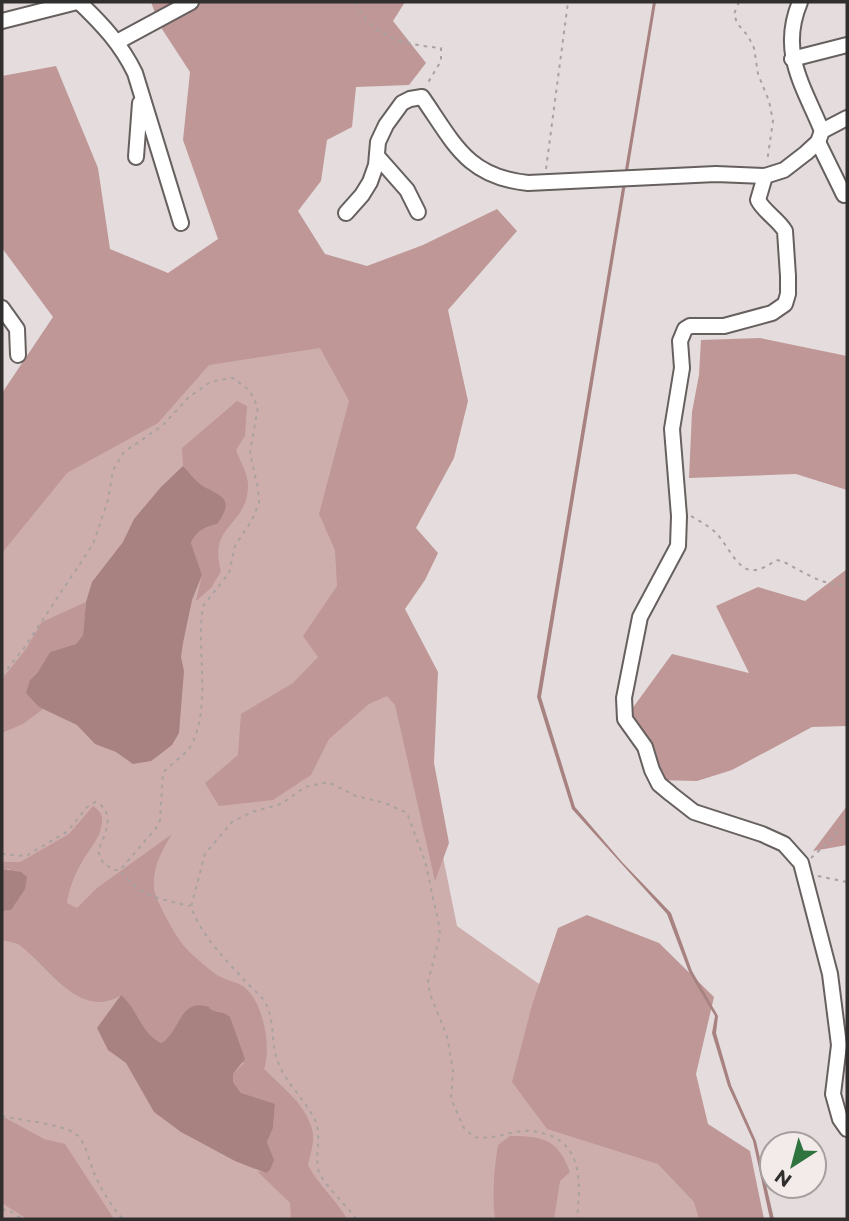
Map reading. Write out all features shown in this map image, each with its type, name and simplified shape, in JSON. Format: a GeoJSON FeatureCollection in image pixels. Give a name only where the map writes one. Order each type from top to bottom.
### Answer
{"type":"FeatureCollection","features":[{"type":"Feature","properties":{"kind":"street"},"geometry":{"type":"LineString","coordinates":[[2,21],[78,2],[117,42],[135,73],[181,223]]}},
{"type":"Feature","properties":{"kind":"street"},"geometry":{"type":"LineString","coordinates":[[117,42],[191,2]]}},
{"type":"Feature","properties":{"kind":"street"},"geometry":{"type":"LineString","coordinates":[[800,2],[791,40],[792,59],[844,195]]}},
{"type":"Feature","properties":{"kind":"street"},"geometry":{"type":"LineString","coordinates":[[792,59],[847,45]]}},
{"type":"Feature","properties":{"kind":"street"},"geometry":{"type":"LineString","coordinates":[[136,157],[141,94]]}},
{"type":"Feature","properties":{"kind":"street"},"geometry":{"type":"LineString","coordinates":[[346,213],[370,182],[381,134],[402,103],[410,99],[422,97],[464,158],[480,169],[503,181],[544,184],[716,174],[765,176],[784,170],[820,136],[847,118]]}},
{"type":"Feature","properties":{"kind":"street"},"geometry":{"type":"LineString","coordinates":[[377,156],[407,190],[418,212]]}},
{"type":"Feature","properties":{"kind":"street"},"geometry":{"type":"LineString","coordinates":[[765,176],[758,200],[785,231],[788,294],[785,304],[772,313],[724,326],[690,326],[682,334],[681,379],[673,429],[678,546],[640,617],[624,698],[625,719],[645,747],[659,784],[671,794],[694,812],[762,834],[784,844],[795,854],[804,872],[830,974],[839,1045],[834,1080],[835,1108],[847,1129]]}},
{"type":"Feature","properties":{"kind":"street"},"geometry":{"type":"LineString","coordinates":[[2,309],[17,330],[18,355]]}},
{"type":"Feature","properties":{"kind":"path"},"geometry":{"type":"LineString","coordinates":[[356,2],[366,22],[376,30],[401,41],[441,48],[441,61],[422,97]]}},
{"type":"Feature","properties":{"kind":"path"},"geometry":{"type":"LineString","coordinates":[[544,184],[568,2]]}},
{"type":"Feature","properties":{"kind":"path"},"geometry":{"type":"LineString","coordinates":[[739,2],[734,14],[754,48],[758,74],[769,101],[773,121],[765,176]]}},
{"type":"Feature","properties":{"kind":"path"},"geometry":{"type":"LineString","coordinates":[[2,676],[24,648],[93,544],[108,500],[113,470],[124,452],[162,426],[189,397],[209,383],[227,378],[244,385],[258,407],[250,453],[259,494],[256,512],[235,546],[226,578],[203,606],[201,700],[193,742],[163,773],[160,820],[156,828],[120,870],[114,870],[99,856],[98,851],[107,832],[108,819],[104,808],[95,802],[87,807],[68,831],[26,856],[2,854]]}},
{"type":"Feature","properties":{"kind":"path"},"geometry":{"type":"LineString","coordinates":[[678,509],[706,524],[717,534],[737,563],[745,569],[756,571],[766,568],[776,560],[820,581],[847,585]]}},
{"type":"Feature","properties":{"kind":"path"},"geometry":{"type":"LineString","coordinates":[[356,1219],[317,1168],[319,1133],[306,1104],[292,1087],[277,1059],[269,1011],[263,999],[205,933],[191,906],[205,854],[222,832],[242,816],[281,804],[305,787],[328,782],[356,796],[385,803],[407,813],[425,861],[439,925],[440,935],[428,982],[447,1036],[453,1071],[451,1099],[464,1128],[474,1138],[494,1138],[523,1131],[536,1132],[567,1145],[574,1154],[576,1164],[576,1219]]}},
{"type":"Feature","properties":{"kind":"path"},"geometry":{"type":"LineString","coordinates":[[847,815],[833,838],[804,872],[847,882]]}},
{"type":"Feature","properties":{"kind":"path"},"geometry":{"type":"LineString","coordinates":[[120,870],[145,894],[191,906]]}},
{"type":"Feature","properties":{"kind":"path"},"geometry":{"type":"LineString","coordinates":[[2,1116],[65,1129],[78,1135],[96,1177],[112,1206],[123,1219]]}},
{"type":"Feature","properties":{"kind":"path"},"geometry":{"type":"LineString","coordinates":[[2,1209],[22,1219]]}},
{"type":"Feature","properties":{"kind":"shaded area"},"geometry":{"type":"Polygon","coordinates":[[[151,2],[405,2],[393,21],[426,63],[409,85],[356,87],[352,127],[327,140],[321,181],[298,211],[325,254],[367,266],[423,245],[497,209],[517,231],[448,310],[468,401],[454,458],[416,528],[438,553],[425,580],[405,609],[438,672],[434,763],[449,843],[435,881],[395,705],[387,696],[369,704],[329,739],[311,775],[273,800],[219,806],[205,783],[238,755],[241,714],[293,683],[318,657],[303,636],[337,586],[335,550],[319,514],[349,401],[320,348],[209,365],[158,423],[67,473],[2,553],[2,393],[53,317],[2,248],[2,76],[56,66],[98,168],[110,249],[168,273],[218,239],[183,140],[190,72],[160,26],[151,2]]]}},
{"type":"Feature","properties":{"kind":"shaded area"},"geometry":{"type":"Polygon","coordinates":[[[653,2],[656,2],[541,697],[575,807],[671,913],[692,971],[718,1016],[716,1033],[731,1085],[756,1141],[758,1164],[753,1141],[728,1086],[712,1033],[715,1016],[689,972],[667,914],[572,809],[537,697],[653,2]]]}},
{"type":"Feature","properties":{"kind":"shaded area"},"geometry":{"type":"Polygon","coordinates":[[[332,334],[360,390],[411,699],[457,926],[549,991],[711,1219],[2,1219],[2,507],[200,352],[332,334]]]}},
{"type":"Feature","properties":{"kind":"shaded area"},"geometry":{"type":"Polygon","coordinates":[[[760,338],[847,356],[847,490],[796,474],[689,478],[692,412],[699,375],[701,340],[760,338]]]}},
{"type":"Feature","properties":{"kind":"shaded area"},"geometry":{"type":"Polygon","coordinates":[[[237,401],[247,406],[245,436],[236,450],[247,478],[246,500],[219,544],[221,571],[211,588],[196,601],[202,575],[191,543],[200,531],[213,525],[208,488],[200,485],[183,466],[182,448],[237,401]]]}},
{"type":"Feature","properties":{"kind":"shaded area"},"geometry":{"type":"Polygon","coordinates":[[[183,466],[200,484],[221,496],[226,504],[218,523],[199,532],[191,543],[202,575],[192,600],[183,643],[181,657],[184,671],[179,733],[172,745],[151,761],[133,764],[116,752],[95,744],[77,725],[39,707],[26,693],[30,680],[50,652],[76,644],[83,635],[86,602],[92,582],[123,542],[134,519],[183,466]]]}},
{"type":"Feature","properties":{"kind":"shaded area"},"geometry":{"type":"Polygon","coordinates":[[[847,569],[847,726],[812,727],[732,770],[697,781],[658,780],[629,713],[672,654],[749,673],[716,606],[758,587],[805,601],[847,569]]]}},
{"type":"Feature","properties":{"kind":"shaded area"},"geometry":{"type":"Polygon","coordinates":[[[86,602],[83,635],[76,644],[50,652],[30,680],[39,707],[43,709],[23,724],[2,733],[2,679],[26,649],[42,622],[86,602]]]}},
{"type":"Feature","properties":{"kind":"shaded area"},"geometry":{"type":"Polygon","coordinates":[[[93,806],[102,817],[102,825],[96,841],[75,876],[67,903],[77,908],[97,888],[172,834],[156,867],[154,889],[158,902],[176,935],[188,950],[217,975],[241,985],[255,1000],[266,1036],[264,1069],[291,1095],[308,1118],[313,1135],[308,1165],[347,1219],[291,1219],[290,1203],[257,1171],[266,1173],[271,1153],[267,1142],[273,1128],[275,1105],[241,1093],[233,1082],[233,1074],[244,1063],[169,1038],[161,1043],[144,1027],[121,995],[106,1001],[79,997],[20,945],[2,940],[2,911],[11,910],[10,869],[2,869],[2,862],[20,862],[69,834],[93,806]]]}},
{"type":"Feature","properties":{"kind":"shaded area"},"geometry":{"type":"Polygon","coordinates":[[[847,806],[847,845],[813,851],[847,806]]]}},
{"type":"Feature","properties":{"kind":"shaded area"},"geometry":{"type":"Polygon","coordinates":[[[2,869],[21,872],[27,877],[25,889],[11,910],[2,911],[2,869]]]}},
{"type":"Feature","properties":{"kind":"shaded area"},"geometry":{"type":"Polygon","coordinates":[[[587,915],[659,943],[714,997],[696,1074],[708,1124],[750,1151],[764,1219],[699,1219],[694,1202],[658,1164],[547,1129],[512,1082],[532,1005],[558,928],[587,915]]]}},
{"type":"Feature","properties":{"kind":"shaded area"},"geometry":{"type":"Polygon","coordinates":[[[121,995],[154,1039],[161,1043],[185,1012],[196,1005],[209,1007],[230,1017],[245,1059],[233,1074],[233,1082],[241,1093],[275,1104],[273,1128],[267,1142],[274,1160],[270,1170],[266,1173],[235,1161],[181,1132],[154,1112],[126,1063],[108,1050],[97,1028],[121,995]]]}},
{"type":"Feature","properties":{"kind":"shaded area"},"geometry":{"type":"Polygon","coordinates":[[[2,1116],[44,1139],[65,1144],[114,1219],[27,1219],[2,1203],[2,1116]]]}},
{"type":"Feature","properties":{"kind":"shaded area"},"geometry":{"type":"Polygon","coordinates":[[[510,1136],[532,1137],[548,1142],[560,1152],[565,1161],[570,1172],[560,1181],[554,1219],[495,1219],[494,1182],[498,1145],[510,1136]]]}},
{"type":"Feature","properties":{"kind":"shaded area"},"geometry":{"type":"Polygon","coordinates":[[[766,1200],[770,1200],[774,1219],[770,1219],[766,1200]]]}}]}
